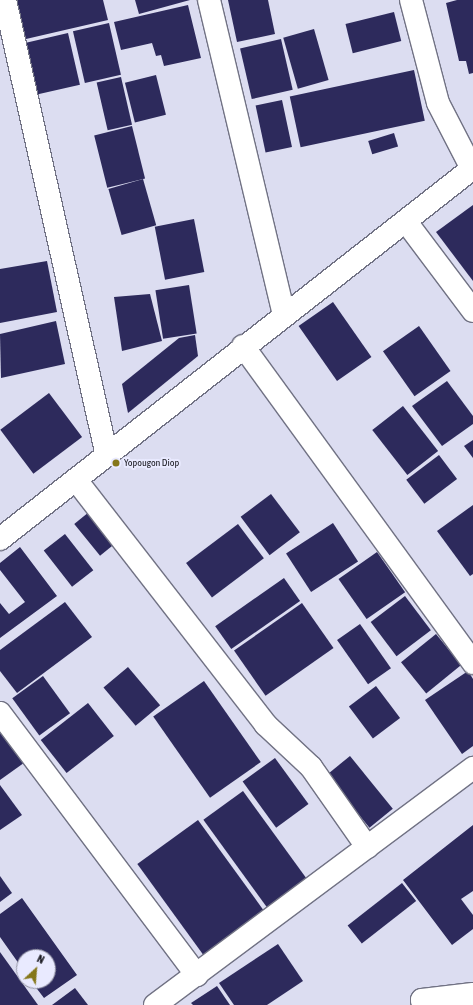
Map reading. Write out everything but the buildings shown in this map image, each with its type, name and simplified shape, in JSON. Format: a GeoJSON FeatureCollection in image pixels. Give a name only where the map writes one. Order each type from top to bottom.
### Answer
{"type":"FeatureCollection","features":[{"type":"Feature","properties":{"kind":"street"},"geometry":{"type":"LineString","coordinates":[[4,0],[107,456]]}},
{"type":"Feature","properties":{"kind":"street"},"geometry":{"type":"LineString","coordinates":[[209,0],[284,315]]}},
{"type":"Feature","properties":{"kind":"street"},"geometry":{"type":"LineString","coordinates":[[0,539],[107,456],[243,346],[407,223],[473,168],[438,103],[412,0]]}},
{"type":"Feature","properties":{"kind":"street"},"geometry":{"type":"LineString","coordinates":[[407,223],[472,308]]}},
{"type":"Feature","properties":{"kind":"street"},"geometry":{"type":"LineString","coordinates":[[243,346],[473,663]]}},
{"type":"Feature","properties":{"kind":"street"},"geometry":{"type":"LineString","coordinates":[[76,480],[265,724],[311,767],[367,847]]}},
{"type":"Feature","properties":{"kind":"street"},"geometry":{"type":"LineString","coordinates":[[0,713],[197,975]]}},
{"type":"Feature","properties":{"kind":"street"},"geometry":{"type":"LineString","coordinates":[[155,1005],[473,768]]}},
{"type":"Feature","properties":{"kind":"street"},"geometry":{"type":"LineString","coordinates":[[423,1005],[422,1000],[473,994]]}},
{"type":"Feature","properties":{"kind":"place","name":"Yopougon Diop"},"geometry":{"type":"Point","coordinates":[116,463]}}]}
